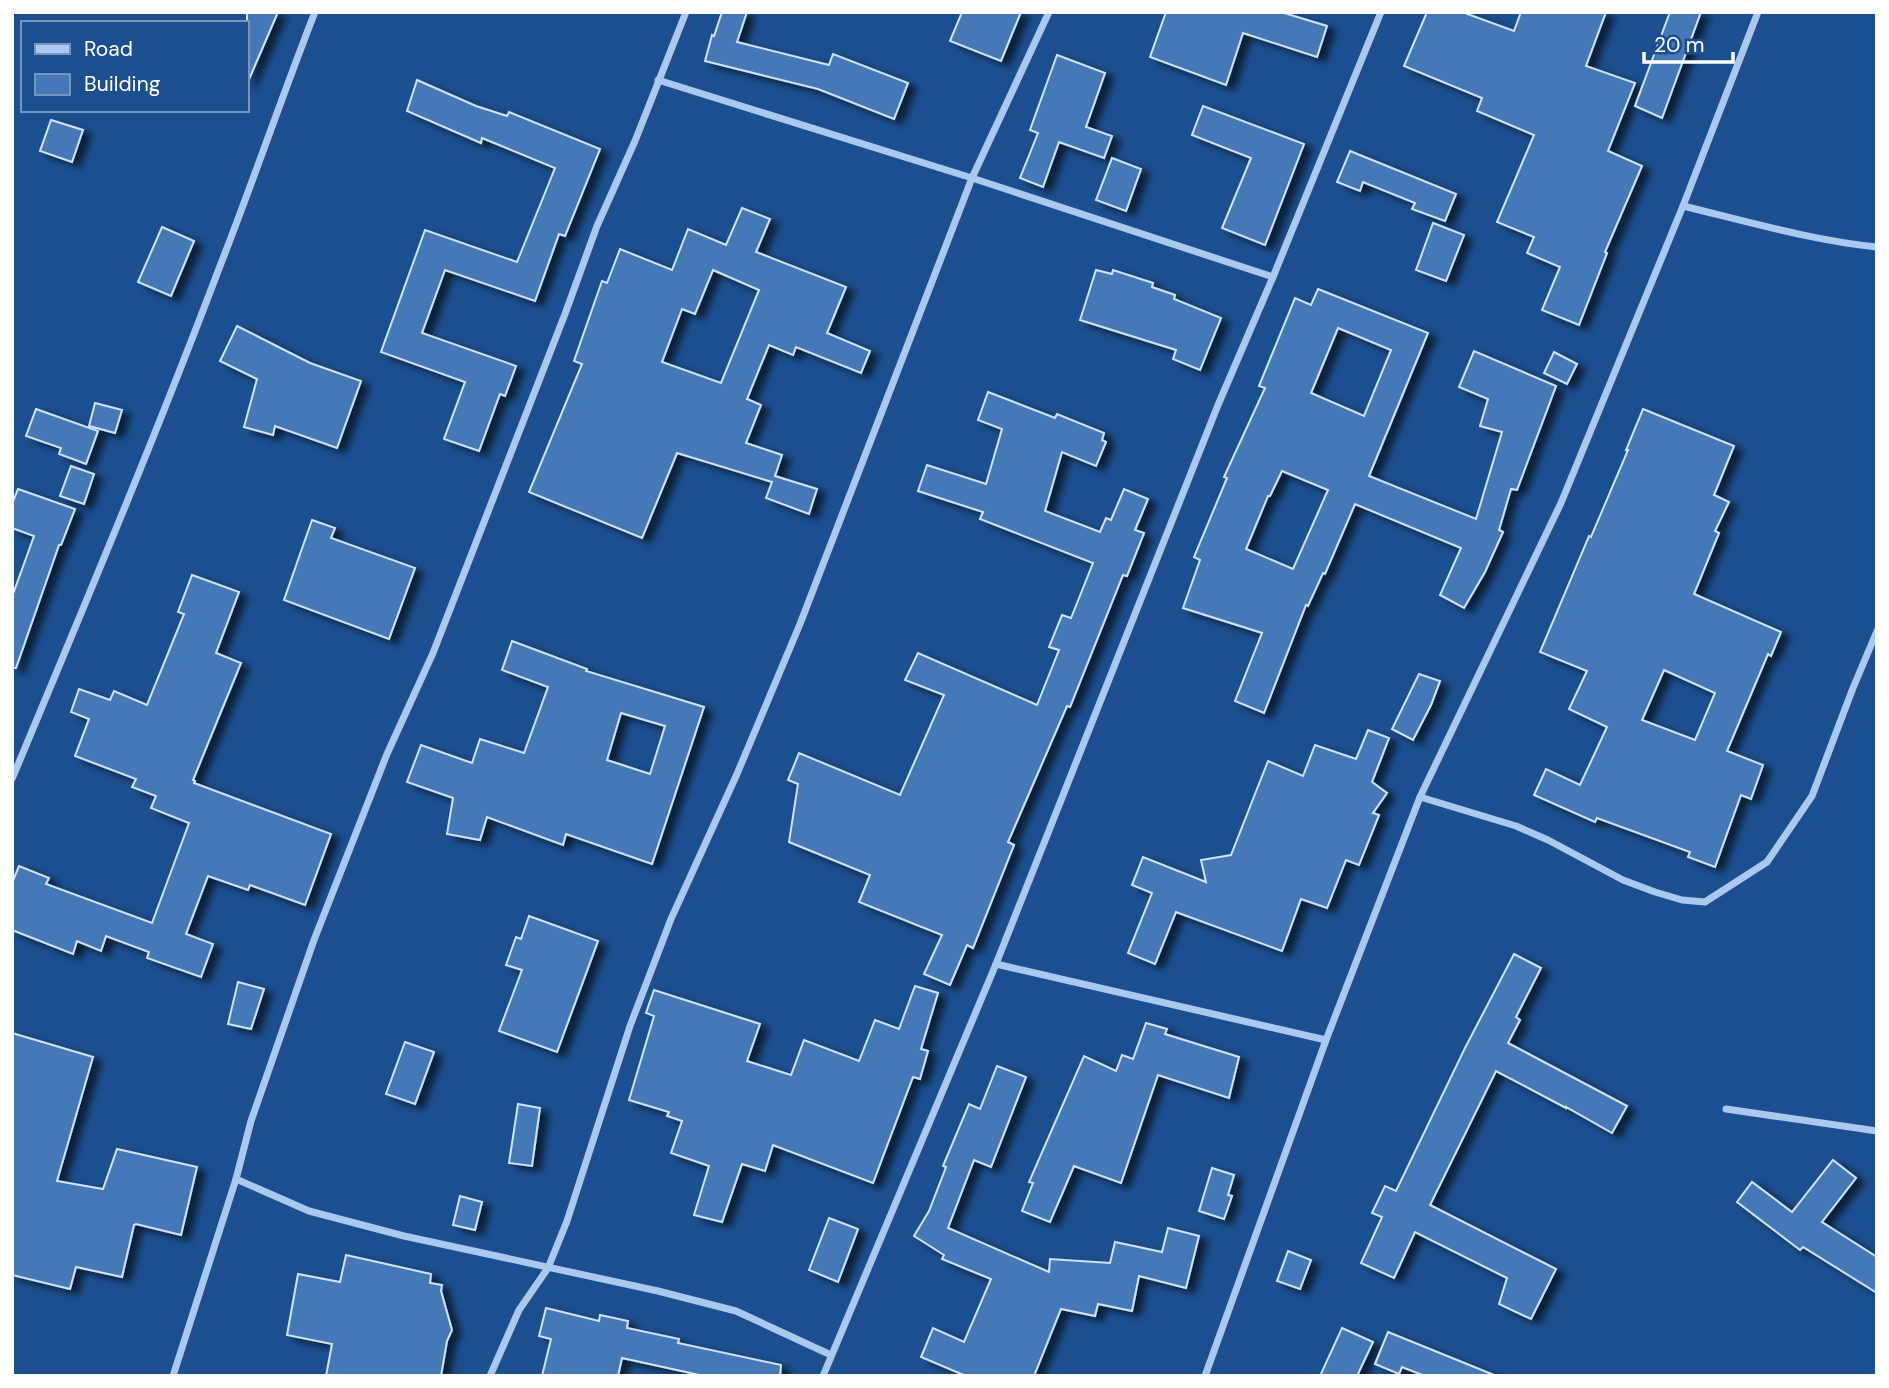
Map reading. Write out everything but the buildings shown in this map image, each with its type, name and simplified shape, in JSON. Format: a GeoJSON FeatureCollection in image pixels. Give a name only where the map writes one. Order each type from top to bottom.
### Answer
{"type":"FeatureCollection","features":[{"type":"Feature","properties":{"kind":"street"},"geometry":{"type":"LineString","coordinates":[[12,779],[141,466],[220,266],[315,12]]}},
{"type":"Feature","properties":{"kind":"street"},"geometry":{"type":"LineString","coordinates":[[173,1376],[236,1179],[251,1121],[314,940],[387,754],[433,653],[597,226],[635,141],[686,12]]}},
{"type":"Feature","properties":{"kind":"street"},"geometry":{"type":"LineString","coordinates":[[490,1376],[519,1310],[548,1268],[567,1221],[630,1026],[662,943],[800,624],[972,178],[1049,12]]}},
{"type":"Feature","properties":{"kind":"street"},"geometry":{"type":"LineString","coordinates":[[823,1376],[996,964],[1218,405],[1381,12]]}},
{"type":"Feature","properties":{"kind":"street"},"geometry":{"type":"LineString","coordinates":[[1205,1376],[1326,1040],[1420,797],[1561,503],[1683,206],[1758,12]]}},
{"type":"Feature","properties":{"kind":"street"},"geometry":{"type":"LineString","coordinates":[[658,80],[972,178],[1273,277]]}},
{"type":"Feature","properties":{"kind":"street"},"geometry":{"type":"LineString","coordinates":[[1683,206],[1877,247]]}},
{"type":"Feature","properties":{"kind":"street"},"geometry":{"type":"LineString","coordinates":[[1420,797],[1516,826],[1623,880],[1655,892],[1682,900],[1705,902],[1767,862],[1812,796],[1877,631]]}},
{"type":"Feature","properties":{"kind":"street"},"geometry":{"type":"LineString","coordinates":[[996,964],[1326,1040]]}},
{"type":"Feature","properties":{"kind":"street"},"geometry":{"type":"LineString","coordinates":[[1726,1109],[1877,1131]]}},
{"type":"Feature","properties":{"kind":"street"},"geometry":{"type":"LineString","coordinates":[[236,1179],[309,1211],[404,1236],[658,1291],[736,1311],[831,1355]]}}]}
